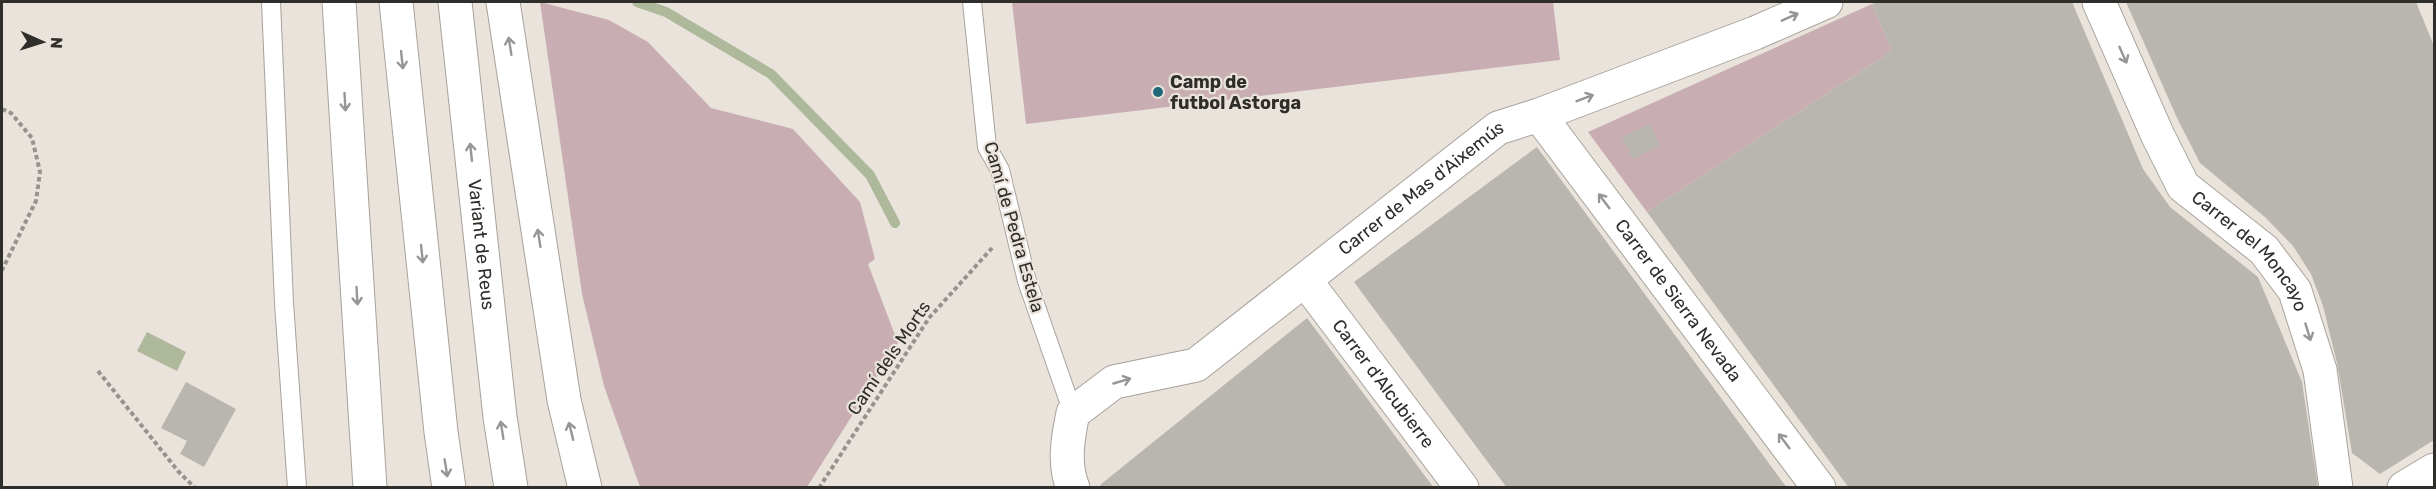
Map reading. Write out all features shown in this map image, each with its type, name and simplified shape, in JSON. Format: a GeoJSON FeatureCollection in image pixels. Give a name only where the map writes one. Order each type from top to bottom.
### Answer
{"type":"FeatureCollection","features":[{"type":"Feature","properties":{"kind":"main road"},"geometry":{"type":"LineString","coordinates":[[339,2],[370,488]]}},
{"type":"Feature","properties":{"kind":"main road"},"geometry":{"type":"LineString","coordinates":[[396,2],[441,432],[449,488]]}},
{"type":"Feature","properties":{"kind":"main road","name":"Variant de Reus"},"geometry":{"type":"LineString","coordinates":[[455,2],[500,417],[511,488]]}},
{"type":"Feature","properties":{"kind":"main road"},"geometry":{"type":"LineString","coordinates":[[503,2],[564,400],[585,488]]}},
{"type":"Feature","properties":{"kind":"main road","name":"Carrer de Mas d'Aixemús"},"geometry":{"type":"LineString","coordinates":[[1071,426],[1114,382],[1196,364],[1498,128],[1539,115],[1755,33],[1826,2]]}},
{"type":"Feature","properties":{"kind":"main road","name":"Carrer del Moncayo"},"geometry":{"type":"LineString","coordinates":[[2099,2],[2182,186],[2264,250],[2295,291],[2320,370],[2336,488]]}},
{"type":"Feature","properties":{"kind":"main road","name":"Carrer de Sierra Nevada"},"geometry":{"type":"LineString","coordinates":[[1539,115],[1819,488]]}},
{"type":"Feature","properties":{"kind":"main road","name":"Carrer d'Alcubierre"},"geometry":{"type":"LineString","coordinates":[[1305,280],[1462,488]]}},
{"type":"Feature","properties":{"kind":"main road"},"geometry":{"type":"LineString","coordinates":[[1065,484],[1071,426]]}},
{"type":"Feature","properties":{"kind":"main road"},"geometry":{"type":"LineString","coordinates":[[2404,488],[2434,470]]}},
{"type":"Feature","properties":{"kind":"lane"},"geometry":{"type":"LineString","coordinates":[[270,2],[284,303],[297,488]]}},
{"type":"Feature","properties":{"kind":"lane","name":"Camí de Pedra Estela"},"geometry":{"type":"LineString","coordinates":[[972,2],[987,147],[1000,170],[1027,281],[1071,426]]}},
{"type":"Feature","properties":{"kind":"path"},"geometry":{"type":"LineString","coordinates":[[2,109],[11,113],[32,138],[40,172],[36,201],[2,270]]}},
{"type":"Feature","properties":{"kind":"path","name":"Camí dels Morts"},"geometry":{"type":"LineString","coordinates":[[819,488],[929,318],[1014,223]]}},
{"type":"Feature","properties":{"kind":"path"},"geometry":{"type":"LineString","coordinates":[[98,370],[178,471],[195,488]]}},
{"type":"Feature","properties":{"kind":"shaded area"},"geometry":{"type":"Polygon","coordinates":[[[540,2],[609,20],[648,42],[711,108],[793,129],[860,202],[875,259],[868,264],[898,343],[807,487],[640,487],[604,386],[582,294],[540,2]]]}},
{"type":"Feature","properties":{"kind":"shaded area","name":"Camp de futbol Astorga"},"geometry":{"type":"Polygon","coordinates":[[[1012,2],[1553,2],[1560,60],[1026,124],[1012,2]]]}},
{"type":"Feature","properties":{"kind":"shaded area"},"geometry":{"type":"Polygon","coordinates":[[[1872,4],[1892,51],[1647,212],[1588,132],[1872,4]]]}},
{"type":"Feature","properties":{"kind":"shaded area"},"geometry":{"type":"Polygon","coordinates":[[[147,332],[186,352],[177,371],[137,351],[147,332]]]}},
{"type":"Feature","properties":{"kind":"building"},"geometry":{"type":"Polygon","coordinates":[[[1877,2],[2072,2],[2143,169],[2170,207],[2258,277],[2302,382],[2318,488],[1849,488],[1647,212],[1892,51],[1872,4],[1877,2]]]}},
{"type":"Feature","properties":{"kind":"building"},"geometry":{"type":"Polygon","coordinates":[[[2126,2],[2416,2],[2434,46],[2434,440],[2380,474],[2352,453],[2337,363],[2323,306],[2311,274],[2293,246],[2266,218],[2200,163],[2177,118],[2126,2]]]}},
{"type":"Feature","properties":{"kind":"building"},"geometry":{"type":"Polygon","coordinates":[[[1650,124],[1660,145],[1633,159],[1622,137],[1650,124]]]}},
{"type":"Feature","properties":{"kind":"building"},"geometry":{"type":"Polygon","coordinates":[[[1537,147],[1787,488],[1507,488],[1354,282],[1537,147]]]}},
{"type":"Feature","properties":{"kind":"building"},"geometry":{"type":"Polygon","coordinates":[[[1307,318],[1434,488],[1102,488],[1100,485],[1307,318]]]}},
{"type":"Feature","properties":{"kind":"building"},"geometry":{"type":"Polygon","coordinates":[[[186,382],[236,409],[204,467],[180,454],[187,441],[161,428],[186,382]]]}},
{"type":"Feature","properties":{"kind":"waterway"},"geometry":{"type":"LineString","coordinates":[[637,2],[666,12],[771,74],[870,175],[895,223]]}},
{"type":"Feature","properties":{"kind":"place","name":"Camp de futbol Astorga"},"geometry":{"type":"Point","coordinates":[1158,92]}}]}
